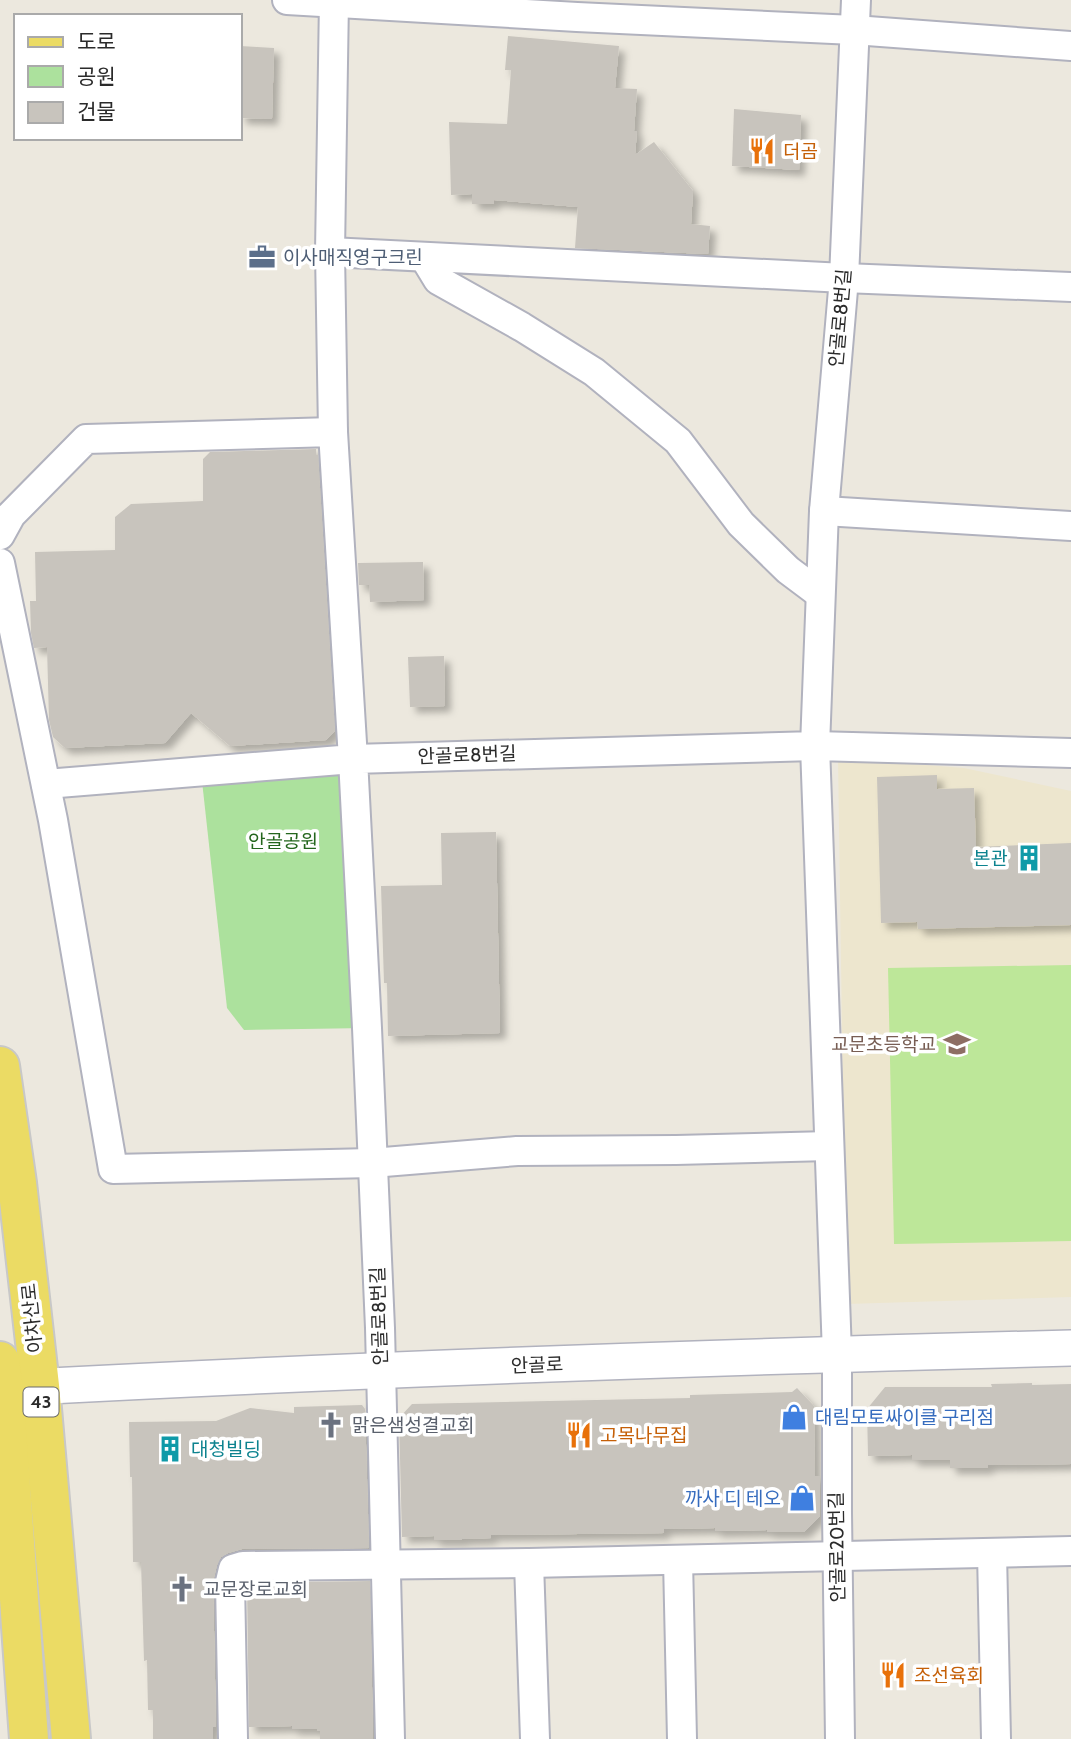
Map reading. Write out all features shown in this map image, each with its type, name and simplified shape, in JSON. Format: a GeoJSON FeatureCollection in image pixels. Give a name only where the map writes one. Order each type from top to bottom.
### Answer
{"type":"FeatureCollection","features":[{"type":"Feature","properties":{"kind":"main road","name":"아차산로"},"geometry":{"type":"LineString","coordinates":[[0,1066],[17,1183],[9,1599],[29,1739]]}},
{"type":"Feature","properties":{"kind":"main road","name":"아차산로"},"geometry":{"type":"LineString","coordinates":[[15,1378],[71,1739]]}},
{"type":"Feature","properties":{"kind":"street"},"geometry":{"type":"LineString","coordinates":[[287,0],[854,30],[1071,46]]}},
{"type":"Feature","properties":{"kind":"street","name":"안골로8번길"},"geometry":{"type":"LineString","coordinates":[[390,1739],[382,1371],[353,759],[815,746],[824,511],[844,278],[856,0]]}},
{"type":"Feature","properties":{"kind":"street"},"geometry":{"type":"LineString","coordinates":[[46,784],[353,759],[333,432],[330,253],[334,1]]}},
{"type":"Feature","properties":{"kind":"street"},"geometry":{"type":"LineString","coordinates":[[330,253],[1071,287]]}},
{"type":"Feature","properties":{"kind":"street"},"geometry":{"type":"LineString","coordinates":[[425,257],[438,280],[522,327],[594,372],[678,441],[741,524],[788,570],[820,594]]}},
{"type":"Feature","properties":{"kind":"street"},"geometry":{"type":"LineString","coordinates":[[0,535],[11,515],[86,439],[333,432]]}},
{"type":"Feature","properties":{"kind":"street"},"geometry":{"type":"LineString","coordinates":[[824,511],[1071,526]]}},
{"type":"Feature","properties":{"kind":"street"},"geometry":{"type":"LineString","coordinates":[[0,563],[54,820],[113,1169],[372,1163],[517,1151],[829,1146]]}},
{"type":"Feature","properties":{"kind":"street"},"geometry":{"type":"LineString","coordinates":[[815,746],[1071,753]]}},
{"type":"Feature","properties":{"kind":"street","name":"안골로20번길"},"geometry":{"type":"LineString","coordinates":[[815,746],[837,1354],[840,1739]]}},
{"type":"Feature","properties":{"kind":"street","name":"안골로"},"geometry":{"type":"LineString","coordinates":[[15,1378],[382,1371],[1071,1348]]}},
{"type":"Feature","properties":{"kind":"street"},"geometry":{"type":"LineString","coordinates":[[233,1739],[230,1582],[233,1569],[243,1566],[529,1563],[1071,1551]]}},
{"type":"Feature","properties":{"kind":"street"},"geometry":{"type":"LineString","coordinates":[[992,1553],[996,1739]]}},
{"type":"Feature","properties":{"kind":"street"},"geometry":{"type":"LineString","coordinates":[[678,1560],[682,1739]]}},
{"type":"Feature","properties":{"kind":"street"},"geometry":{"type":"LineString","coordinates":[[529,1563],[535,1739]]}},
{"type":"Feature","properties":{"kind":"shaded area","name":"교문초등학교"},"geometry":{"type":"Polygon","coordinates":[[[838,758],[964,768],[1071,791],[1071,1297],[846,1304],[838,758]]]}},
{"type":"Feature","properties":{"kind":"green space","name":"안골공원"},"geometry":{"type":"Polygon","coordinates":[[[353,759],[367,1028],[244,1030],[227,1008],[201,772],[353,759]]]}},
{"type":"Feature","properties":{"kind":"green space"},"geometry":{"type":"Polygon","coordinates":[[[1071,965],[1071,1241],[894,1244],[888,968],[1071,965]]]}},
{"type":"Feature","properties":{"kind":"building"},"geometry":{"type":"Polygon","coordinates":[[[508,36],[619,46],[615,88],[637,89],[635,155],[654,142],[693,191],[691,224],[710,226],[708,254],[575,248],[578,207],[494,200],[494,204],[472,204],[472,194],[451,195],[449,122],[507,124],[511,70],[505,70],[508,36]]]}},
{"type":"Feature","properties":{"kind":"building"},"geometry":{"type":"Polygon","coordinates":[[[242,46],[274,48],[272,119],[242,118],[242,46]]]}},
{"type":"Feature","properties":{"kind":"building"},"geometry":{"type":"Polygon","coordinates":[[[734,109],[801,115],[799,170],[732,166],[734,109]]]}},
{"type":"Feature","properties":{"kind":"building"},"geometry":{"type":"Polygon","coordinates":[[[316,449],[335,731],[326,740],[230,746],[191,713],[165,743],[65,748],[53,737],[49,720],[47,647],[34,648],[31,633],[30,601],[36,601],[35,552],[115,550],[115,517],[131,504],[203,501],[203,459],[210,452],[316,449]]]}},
{"type":"Feature","properties":{"kind":"building"},"geometry":{"type":"Polygon","coordinates":[[[423,562],[424,600],[370,602],[369,585],[359,585],[358,563],[423,562]]]}},
{"type":"Feature","properties":{"kind":"building"},"geometry":{"type":"Polygon","coordinates":[[[444,656],[445,706],[410,707],[408,657],[444,656]]]}},
{"type":"Feature","properties":{"kind":"building","name":"본관"},"geometry":{"type":"Polygon","coordinates":[[[937,775],[937,789],[974,788],[976,847],[1071,843],[1071,925],[918,929],[917,922],[881,923],[877,777],[937,775]]]}},
{"type":"Feature","properties":{"kind":"building"},"geometry":{"type":"Polygon","coordinates":[[[496,832],[500,1033],[388,1036],[381,886],[442,885],[441,833],[496,832]]]}},
{"type":"Feature","properties":{"kind":"building"},"geometry":{"type":"Polygon","coordinates":[[[991,1384],[1071,1384],[1071,1464],[950,1468],[950,1460],[912,1460],[912,1455],[868,1456],[867,1409],[885,1387],[992,1387],[991,1384]]]}},
{"type":"Feature","properties":{"kind":"building"},"geometry":{"type":"Polygon","coordinates":[[[797,1388],[814,1406],[815,1476],[820,1476],[820,1516],[804,1532],[715,1531],[715,1528],[664,1529],[664,1533],[491,1535],[491,1538],[462,1540],[434,1540],[434,1536],[402,1537],[399,1418],[412,1404],[690,1398],[690,1395],[792,1392],[797,1388]]]}},
{"type":"Feature","properties":{"kind":"building"},"geometry":{"type":"Polygon","coordinates":[[[362,1405],[365,1409],[369,1548],[242,1549],[221,1557],[213,1582],[216,1727],[213,1727],[213,1739],[153,1739],[153,1710],[148,1710],[147,1660],[144,1661],[141,1562],[133,1562],[129,1422],[216,1421],[250,1408],[294,1413],[294,1407],[362,1405]]]}},
{"type":"Feature","properties":{"kind":"building"},"geometry":{"type":"Polygon","coordinates":[[[370,1581],[373,1739],[320,1739],[320,1731],[317,1729],[292,1729],[292,1726],[249,1727],[247,1583],[370,1581]]]}},
{"type":"Feature","properties":{"kind":"place","name":"더곰"},"geometry":{"type":"Point","coordinates":[762,151]}},
{"type":"Feature","properties":{"kind":"place","name":"이사매직영구크린"},"geometry":{"type":"Point","coordinates":[262,257]}},
{"type":"Feature","properties":{"kind":"place","name":"본관"},"geometry":{"type":"Point","coordinates":[1029,858]}},
{"type":"Feature","properties":{"kind":"place","name":"교문초등학교"},"geometry":{"type":"Point","coordinates":[957,1044]}},
{"type":"Feature","properties":{"kind":"place","name":"대림모토싸이클 구리점"},"geometry":{"type":"Point","coordinates":[794,1417]}},
{"type":"Feature","properties":{"kind":"place","name":"맑은샘성결교회"},"geometry":{"type":"Point","coordinates":[331,1425]}},
{"type":"Feature","properties":{"kind":"place","name":"고목나무집"},"geometry":{"type":"Point","coordinates":[579,1435]}},
{"type":"Feature","properties":{"kind":"place","name":"대청빌딩"},"geometry":{"type":"Point","coordinates":[170,1449]}},
{"type":"Feature","properties":{"kind":"place","name":"까사 디 테오"},"geometry":{"type":"Point","coordinates":[802,1498]}},
{"type":"Feature","properties":{"kind":"place","name":"교문장로교회"},"geometry":{"type":"Point","coordinates":[182,1589]}},
{"type":"Feature","properties":{"kind":"place","name":"조선육회"},"geometry":{"type":"Point","coordinates":[893,1675]}}]}
